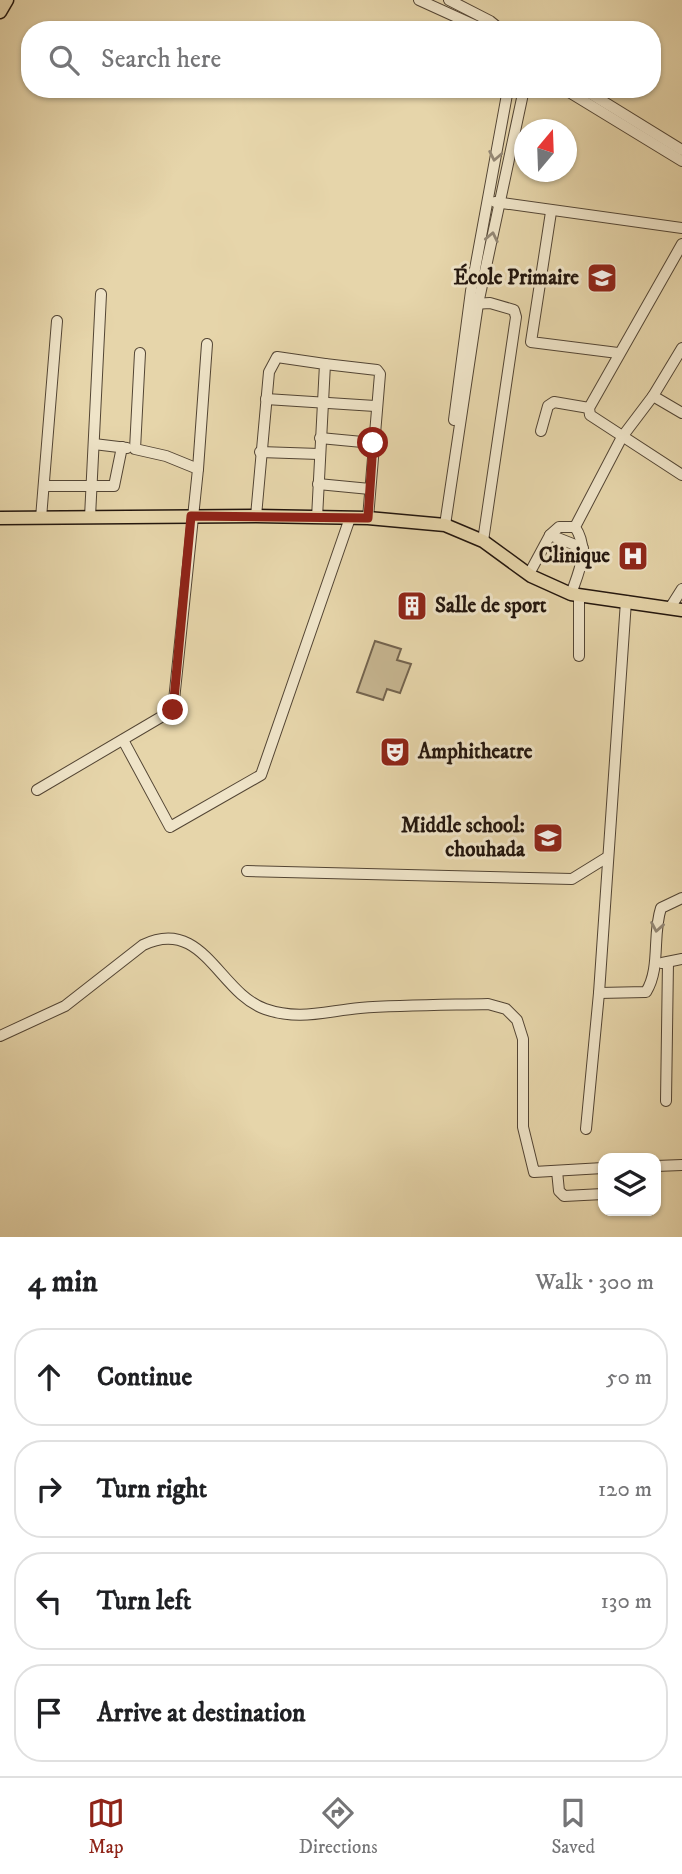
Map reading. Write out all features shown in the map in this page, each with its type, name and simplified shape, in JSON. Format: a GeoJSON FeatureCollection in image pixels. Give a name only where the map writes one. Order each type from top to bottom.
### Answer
{"type":"FeatureCollection","features":[{"type":"Feature","properties":{"kind":"main road"},"geometry":{"type":"LineString","coordinates":[[0,12],[7,0]]}},
{"type":"Feature","properties":{"kind":"main road"},"geometry":{"type":"LineString","coordinates":[[0,518],[256,516],[368,518],[443,525],[483,541],[529,574],[575,594],[676,609]]}},
{"type":"Feature","properties":{"kind":"street"},"geometry":{"type":"LineString","coordinates":[[419,0],[465,21]]}},
{"type":"Feature","properties":{"kind":"street"},"geometry":{"type":"LineString","coordinates":[[449,0],[490,21]]}},
{"type":"Feature","properties":{"kind":"street"},"geometry":{"type":"LineString","coordinates":[[474,304],[471,291],[506,98]]}},
{"type":"Feature","properties":{"kind":"street"},"geometry":{"type":"LineString","coordinates":[[443,525],[474,304],[522,98]]}},
{"type":"Feature","properties":{"kind":"street"},"geometry":{"type":"LineString","coordinates":[[579,98],[682,161]]}},
{"type":"Feature","properties":{"kind":"street"},"geometry":{"type":"LineString","coordinates":[[598,98],[682,150]]}},
{"type":"Feature","properties":{"kind":"street"},"geometry":{"type":"LineString","coordinates":[[487,201],[551,212],[682,228]]}},
{"type":"Feature","properties":{"kind":"street"},"geometry":{"type":"LineString","coordinates":[[551,212],[531,342],[618,353]]}},
{"type":"Feature","properties":{"kind":"street"},"geometry":{"type":"LineString","coordinates":[[682,244],[589,408],[590,415],[682,475]]}},
{"type":"Feature","properties":{"kind":"street"},"geometry":{"type":"LineString","coordinates":[[90,517],[101,294]]}},
{"type":"Feature","properties":{"kind":"street"},"geometry":{"type":"LineString","coordinates":[[474,304],[507,307],[514,310],[516,317],[483,541]]}},
{"type":"Feature","properties":{"kind":"street"},"geometry":{"type":"LineString","coordinates":[[41,518],[57,321]]}},
{"type":"Feature","properties":{"kind":"street"},"geometry":{"type":"LineString","coordinates":[[37,790],[173,710],[191,516],[198,469],[207,344]]}},
{"type":"Feature","properties":{"kind":"street"},"geometry":{"type":"LineString","coordinates":[[579,656],[575,594],[583,548],[575,527],[621,437],[653,396],[682,348]]}},
{"type":"Feature","properties":{"kind":"street"},"geometry":{"type":"LineString","coordinates":[[135,449],[140,353]]}},
{"type":"Feature","properties":{"kind":"street"},"geometry":{"type":"LineString","coordinates":[[256,516],[266,399],[271,366],[277,357],[379,371],[368,518]]}},
{"type":"Feature","properties":{"kind":"street"},"geometry":{"type":"LineString","coordinates":[[317,517],[325,364]]}},
{"type":"Feature","properties":{"kind":"street"},"geometry":{"type":"LineString","coordinates":[[653,396],[682,413]]}},
{"type":"Feature","properties":{"kind":"street"},"geometry":{"type":"LineString","coordinates":[[266,399],[375,406]]}},
{"type":"Feature","properties":{"kind":"street"},"geometry":{"type":"LineString","coordinates":[[541,430],[548,406],[554,402],[589,408]]}},
{"type":"Feature","properties":{"kind":"street"},"geometry":{"type":"LineString","coordinates":[[320,438],[373,443]]}},
{"type":"Feature","properties":{"kind":"street"},"geometry":{"type":"LineString","coordinates":[[94,444],[166,456],[198,469]]}},
{"type":"Feature","properties":{"kind":"street"},"geometry":{"type":"LineString","coordinates":[[44,486],[92,487],[116,483],[122,447]]}},
{"type":"Feature","properties":{"kind":"street"},"geometry":{"type":"LineString","coordinates":[[260,452],[319,454]]}},
{"type":"Feature","properties":{"kind":"street"},"geometry":{"type":"LineString","coordinates":[[318,484],[370,489]]}},
{"type":"Feature","properties":{"kind":"street"},"geometry":{"type":"LineString","coordinates":[[123,740],[170,827],[261,775],[350,518]]}},
{"type":"Feature","properties":{"kind":"street"},"geometry":{"type":"LineString","coordinates":[[529,574],[550,536],[559,527],[575,527]]}},
{"type":"Feature","properties":{"kind":"street"},"geometry":{"type":"LineString","coordinates":[[550,536],[583,548]]}},
{"type":"Feature","properties":{"kind":"street"},"geometry":{"type":"LineString","coordinates":[[676,609],[682,589]]}},
{"type":"Feature","properties":{"kind":"street"},"geometry":{"type":"LineString","coordinates":[[586,1129],[599,993],[606,858],[626,601]]}},
{"type":"Feature","properties":{"kind":"street"},"geometry":{"type":"LineString","coordinates":[[247,871],[572,879],[606,858]]}},
{"type":"Feature","properties":{"kind":"street"},"geometry":{"type":"LineString","coordinates":[[646,992],[653,970],[656,922],[661,908],[682,898]]}},
{"type":"Feature","properties":{"kind":"street"},"geometry":{"type":"LineString","coordinates":[[0,1024],[4,1034],[65,1006],[143,945],[158,938],[193,945],[257,1006],[288,1016],[310,1016],[356,1008],[488,1004],[506,1009],[517,1020],[523,1039],[523,1126],[534,1172],[598,1168]]}},
{"type":"Feature","properties":{"kind":"street"},"geometry":{"type":"LineString","coordinates":[[653,970],[668,962],[682,959]]}},
{"type":"Feature","properties":{"kind":"street"},"geometry":{"type":"LineString","coordinates":[[666,1101],[668,962]]}},
{"type":"Feature","properties":{"kind":"street"},"geometry":{"type":"LineString","coordinates":[[599,993],[651,992],[667,998]]}},
{"type":"Feature","properties":{"kind":"street"},"geometry":{"type":"LineString","coordinates":[[661,1166],[682,1165]]}},
{"type":"Feature","properties":{"kind":"street"},"geometry":{"type":"LineString","coordinates":[[557,1171],[559,1191],[564,1196],[598,1194]]}},
{"type":"Feature","properties":{"kind":"shaded area"},"geometry":{"type":"Polygon","coordinates":[[[375,641],[401,649],[397,660],[411,664],[400,693],[387,689],[383,700],[357,692],[375,641]]]}},
{"type":"Feature","properties":{"kind":"place","name":"École Primaire"},"geometry":{"type":"Point","coordinates":[602,278]}},
{"type":"Feature","properties":{"kind":"place","name":"Clinique"},"geometry":{"type":"Point","coordinates":[633,556]}},
{"type":"Feature","properties":{"kind":"place","name":"Salle de sport"},"geometry":{"type":"Point","coordinates":[412,606]}},
{"type":"Feature","properties":{"kind":"place","name":"Amphitheatre"},"geometry":{"type":"Point","coordinates":[395,752]}},
{"type":"Feature","properties":{"kind":"place","name":"Middle school: chouhada"},"geometry":{"type":"Point","coordinates":[548,838]}},
{"type":"Feature","properties":{"kind":"route"},"geometry":{"type":"LineString","coordinates":[[173,710],[191,516],[368,518],[373,443]]}}]}
